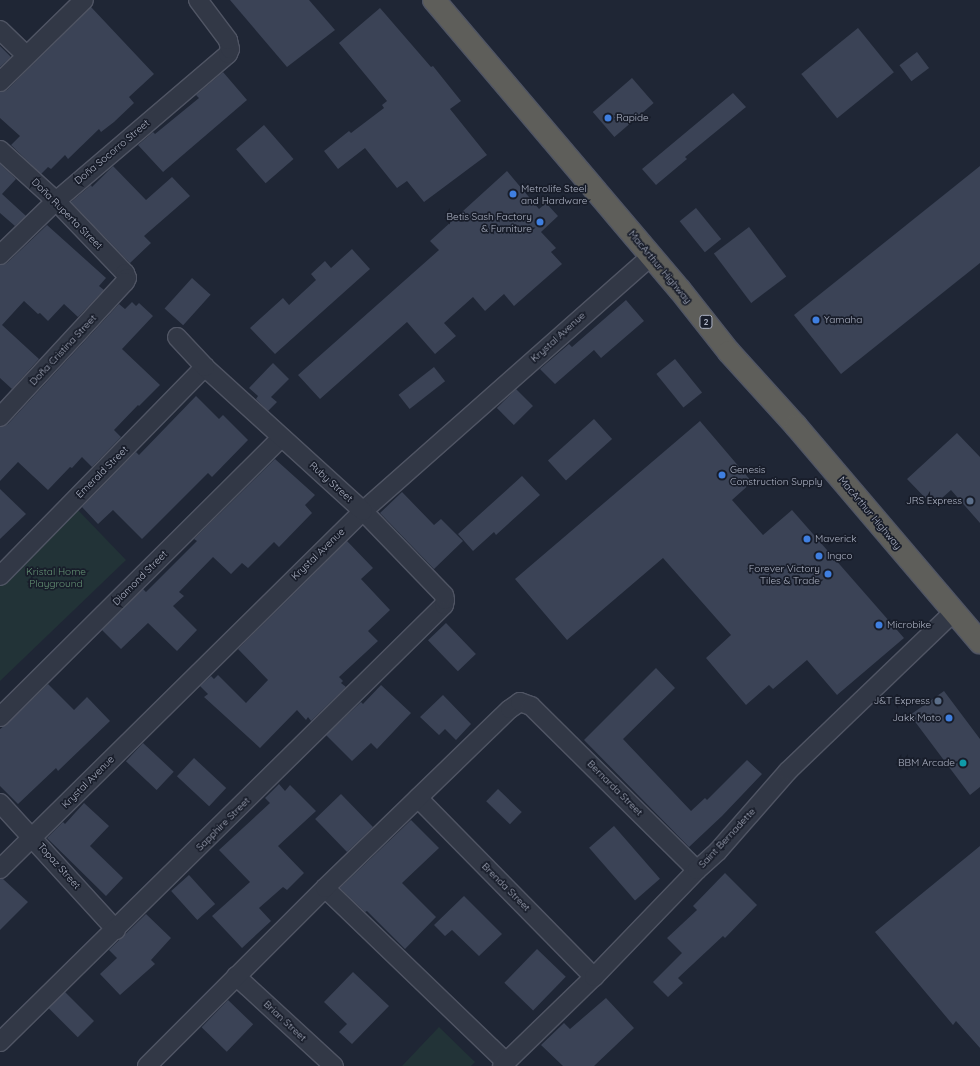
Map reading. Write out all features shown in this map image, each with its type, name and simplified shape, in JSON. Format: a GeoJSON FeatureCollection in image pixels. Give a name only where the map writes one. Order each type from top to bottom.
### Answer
{"type":"FeatureCollection","features":[{"type":"Feature","properties":{"kind":"highway","name":"MacArthur Highway"},"geometry":{"type":"LineString","coordinates":[[434,0],[651,256],[729,352],[796,426],[980,642]]}},
{"type":"Feature","properties":{"kind":"street"},"geometry":{"type":"LineString","coordinates":[[0,82],[84,0]]}},
{"type":"Feature","properties":{"kind":"street","name":"Doña Socorro Street"},"geometry":{"type":"LineString","coordinates":[[0,255],[56,201],[228,54],[230,49],[228,40],[198,0]]}},
{"type":"Feature","properties":{"kind":"street"},"geometry":{"type":"LineString","coordinates":[[0,30],[26,55]]}},
{"type":"Feature","properties":{"kind":"street","name":"Doña Ruperta Street"},"geometry":{"type":"LineString","coordinates":[[0,150],[56,201],[125,274],[125,282]]}},
{"type":"Feature","properties":{"kind":"street","name":"Krystal Avenue"},"geometry":{"type":"LineString","coordinates":[[0,869],[363,511],[651,256]]}},
{"type":"Feature","properties":{"kind":"street","name":"Doña Cristina Street"},"geometry":{"type":"LineString","coordinates":[[3,408],[125,282]]}},
{"type":"Feature","properties":{"kind":"street","name":"Ruby Street"},"geometry":{"type":"LineString","coordinates":[[177,337],[205,367],[281,438],[363,511],[444,595],[444,605]]}},
{"type":"Feature","properties":{"kind":"street","name":"Emerald Street"},"geometry":{"type":"LineString","coordinates":[[0,576],[205,367]]}},
{"type":"Feature","properties":{"kind":"street","name":"Diamond Street"},"geometry":{"type":"LineString","coordinates":[[0,717],[281,438]]}},
{"type":"Feature","properties":{"kind":"street","name":"Sapphire Street"},"geometry":{"type":"LineString","coordinates":[[0,1042],[116,930],[444,605]]}},
{"type":"Feature","properties":{"kind":"street","name":"Saint Bernadette"},"geometry":{"type":"LineString","coordinates":[[504,1064],[594,977],[697,870],[718,851],[788,771],[954,612]]}},
{"type":"Feature","properties":{"kind":"street","name":"Bernarda Street"},"geometry":{"type":"LineString","coordinates":[[418,798],[510,709],[520,702],[532,706],[697,870]]}},
{"type":"Feature","properties":{"kind":"street"},"geometry":{"type":"LineString","coordinates":[[157,1063],[236,976],[418,798]]}},
{"type":"Feature","properties":{"kind":"street","name":"Brenda Street"},"geometry":{"type":"LineString","coordinates":[[418,798],[594,977]]}},
{"type":"Feature","properties":{"kind":"street","name":"Topaz Street"},"geometry":{"type":"LineString","coordinates":[[0,803],[33,837],[116,930]]}},
{"type":"Feature","properties":{"kind":"street"},"geometry":{"type":"LineString","coordinates":[[325,888],[504,1064]]}},
{"type":"Feature","properties":{"kind":"street","name":"Brian Street"},"geometry":{"type":"LineString","coordinates":[[236,976],[334,1066]]}},
{"type":"Feature","properties":{"kind":"green space","name":"Kristal Home Playground"},"geometry":{"type":"Polygon","coordinates":[[[76,508],[126,560],[0,681],[0,581],[76,508]]]}},
{"type":"Feature","properties":{"kind":"green space"},"geometry":{"type":"Polygon","coordinates":[[[439,1027],[475,1062],[471,1066],[402,1066],[439,1027]]]}},
{"type":"Feature","properties":{"kind":"building"},"geometry":{"type":"Polygon","coordinates":[[[230,0],[309,0],[335,30],[287,67],[230,0]]]}},
{"type":"Feature","properties":{"kind":"building"},"geometry":{"type":"Polygon","coordinates":[[[91,7],[154,74],[129,97],[134,103],[114,122],[101,132],[99,129],[68,159],[65,155],[51,169],[48,167],[41,174],[11,145],[20,136],[0,118],[0,92],[7,90],[91,7]]]}},
{"type":"Feature","properties":{"kind":"building"},"geometry":{"type":"Polygon","coordinates":[[[380,8],[431,67],[433,66],[461,101],[450,109],[487,155],[424,202],[407,181],[397,188],[365,148],[338,169],[324,151],[349,131],[351,133],[384,108],[382,105],[387,101],[339,43],[380,8]]]}},
{"type":"Feature","properties":{"kind":"building"},"geometry":{"type":"Polygon","coordinates":[[[858,28],[894,72],[837,118],[801,74],[858,28]]]}},
{"type":"Feature","properties":{"kind":"building"},"geometry":{"type":"Polygon","coordinates":[[[0,46],[11,57],[0,67],[0,46]]]}},
{"type":"Feature","properties":{"kind":"building"},"geometry":{"type":"Polygon","coordinates":[[[917,52],[929,68],[911,81],[899,65],[917,52]]]}},
{"type":"Feature","properties":{"kind":"building"},"geometry":{"type":"Polygon","coordinates":[[[223,72],[247,100],[163,172],[138,145],[153,132],[155,134],[199,98],[196,95],[223,72]]]}},
{"type":"Feature","properties":{"kind":"building"},"geometry":{"type":"Polygon","coordinates":[[[632,78],[654,103],[614,137],[593,112],[632,78]]]}},
{"type":"Feature","properties":{"kind":"building"},"geometry":{"type":"Polygon","coordinates":[[[733,93],[746,107],[685,157],[687,159],[656,185],[642,169],[733,93]]]}},
{"type":"Feature","properties":{"kind":"building"},"geometry":{"type":"Polygon","coordinates":[[[264,125],[294,159],[266,183],[236,149],[264,125]]]}},
{"type":"Feature","properties":{"kind":"building"},"geometry":{"type":"Polygon","coordinates":[[[0,164],[16,179],[2,194],[26,216],[15,226],[0,213],[0,164]]]}},
{"type":"Feature","properties":{"kind":"building"},"geometry":{"type":"Polygon","coordinates":[[[113,166],[146,200],[172,177],[190,196],[144,236],[151,243],[130,263],[71,202],[91,185],[92,187],[113,166]]]}},
{"type":"Feature","properties":{"kind":"building"},"geometry":{"type":"Polygon","coordinates":[[[980,166],[980,263],[841,374],[794,315],[980,166]]]}},
{"type":"Feature","properties":{"kind":"building"},"geometry":{"type":"Polygon","coordinates":[[[507,171],[539,209],[546,203],[558,216],[541,232],[556,248],[551,252],[562,264],[514,306],[504,294],[485,311],[473,297],[444,323],[456,336],[435,354],[407,322],[320,399],[298,375],[439,250],[430,241],[507,171]]]}},
{"type":"Feature","properties":{"kind":"building"},"geometry":{"type":"Polygon","coordinates":[[[696,208],[721,239],[705,252],[680,221],[696,208]]]}},
{"type":"Feature","properties":{"kind":"building"},"geometry":{"type":"Polygon","coordinates":[[[47,225],[106,278],[99,286],[104,290],[78,317],[64,304],[48,321],[24,301],[2,325],[39,359],[12,389],[0,378],[0,265],[7,263],[47,225]]]}},
{"type":"Feature","properties":{"kind":"building"},"geometry":{"type":"Polygon","coordinates":[[[749,227],[786,277],[751,303],[714,253],[749,227]]]}},
{"type":"Feature","properties":{"kind":"building"},"geometry":{"type":"Polygon","coordinates":[[[352,249],[370,269],[275,354],[250,328],[283,298],[289,305],[316,280],[311,274],[325,261],[331,268],[352,249]]]}},
{"type":"Feature","properties":{"kind":"building"},"geometry":{"type":"Polygon","coordinates":[[[192,278],[211,295],[183,325],[165,308],[192,278]]]}},
{"type":"Feature","properties":{"kind":"building"},"geometry":{"type":"Polygon","coordinates":[[[626,300],[644,321],[601,358],[594,350],[555,384],[540,369],[569,344],[572,347],[626,300]]]}},
{"type":"Feature","properties":{"kind":"building"},"geometry":{"type":"Polygon","coordinates":[[[132,302],[136,306],[139,303],[153,316],[122,349],[160,385],[114,430],[121,437],[92,467],[82,457],[48,490],[18,462],[0,481],[0,427],[8,424],[119,304],[125,309],[132,302]]]}},
{"type":"Feature","properties":{"kind":"building"},"geometry":{"type":"Polygon","coordinates":[[[675,359],[702,392],[683,408],[656,374],[675,359]]]}},
{"type":"Feature","properties":{"kind":"building"},"geometry":{"type":"Polygon","coordinates":[[[273,363],[289,379],[271,397],[277,402],[268,411],[256,399],[258,396],[249,388],[273,363]]]}},
{"type":"Feature","properties":{"kind":"building"},"geometry":{"type":"Polygon","coordinates":[[[434,367],[445,381],[410,409],[399,395],[434,367]]]}},
{"type":"Feature","properties":{"kind":"building"},"geometry":{"type":"Polygon","coordinates":[[[516,389],[533,406],[514,425],[497,408],[516,389]]]}},
{"type":"Feature","properties":{"kind":"building"},"geometry":{"type":"Polygon","coordinates":[[[196,396],[219,419],[223,415],[248,440],[212,477],[208,473],[142,539],[113,510],[98,524],[82,507],[136,452],[139,455],[196,396]]]}},
{"type":"Feature","properties":{"kind":"building"},"geometry":{"type":"Polygon","coordinates":[[[594,419],[612,439],[566,481],[548,460],[594,419]]]}},
{"type":"Feature","properties":{"kind":"building"},"geometry":{"type":"Polygon","coordinates":[[[700,421],[752,482],[732,500],[763,535],[792,510],[904,638],[837,695],[807,660],[773,689],[769,685],[746,705],[706,658],[731,635],[663,558],[567,640],[515,579],[700,421]]]}},
{"type":"Feature","properties":{"kind":"building"},"geometry":{"type":"Polygon","coordinates":[[[957,433],[980,457],[980,523],[951,490],[933,506],[907,479],[957,433]]]}},
{"type":"Feature","properties":{"kind":"building"},"geometry":{"type":"Polygon","coordinates":[[[275,459],[315,495],[305,505],[312,513],[279,547],[274,542],[248,568],[242,563],[231,574],[213,557],[179,592],[184,596],[173,606],[197,630],[177,651],[148,623],[121,649],[102,630],[143,589],[146,592],[197,541],[194,539],[275,459]]]}},
{"type":"Feature","properties":{"kind":"building"},"geometry":{"type":"Polygon","coordinates":[[[522,476],[540,495],[496,535],[494,532],[473,551],[458,534],[522,476]]]}},
{"type":"Feature","properties":{"kind":"building"},"geometry":{"type":"Polygon","coordinates":[[[0,489],[26,514],[0,539],[0,489]]]}},
{"type":"Feature","properties":{"kind":"building"},"geometry":{"type":"Polygon","coordinates":[[[402,492],[434,525],[441,519],[463,541],[434,569],[380,513],[402,492]]]}},
{"type":"Feature","properties":{"kind":"building"},"geometry":{"type":"Polygon","coordinates":[[[347,541],[373,568],[361,579],[390,610],[368,631],[378,641],[339,677],[343,681],[341,683],[346,687],[311,721],[308,717],[306,720],[297,710],[260,748],[204,697],[208,694],[200,686],[211,676],[214,679],[218,675],[246,703],[268,680],[238,649],[347,541]]]}},
{"type":"Feature","properties":{"kind":"building"},"geometry":{"type":"Polygon","coordinates":[[[446,623],[476,654],[458,671],[428,640],[446,623]]]}},
{"type":"Feature","properties":{"kind":"building"},"geometry":{"type":"Polygon","coordinates":[[[656,668],[675,688],[623,739],[691,811],[705,798],[707,800],[747,760],[762,774],[722,816],[689,847],[584,740],[656,668]]]}},
{"type":"Feature","properties":{"kind":"building"},"geometry":{"type":"Polygon","coordinates":[[[48,684],[74,710],[87,697],[110,721],[58,771],[56,768],[18,804],[0,786],[0,729],[48,684]]]}},
{"type":"Feature","properties":{"kind":"building"},"geometry":{"type":"Polygon","coordinates":[[[381,685],[411,713],[377,749],[371,743],[352,761],[326,735],[361,702],[363,704],[381,685]]]}},
{"type":"Feature","properties":{"kind":"building","name":"BBM Arcade"},"geometry":{"type":"Polygon","coordinates":[[[944,691],[980,739],[980,787],[970,795],[910,715],[944,691]]]}},
{"type":"Feature","properties":{"kind":"building"},"geometry":{"type":"Polygon","coordinates":[[[443,695],[471,724],[456,740],[445,729],[439,735],[420,717],[443,695]]]}},
{"type":"Feature","properties":{"kind":"building"},"geometry":{"type":"Polygon","coordinates":[[[143,743],[174,772],[157,790],[126,761],[143,743]]]}},
{"type":"Feature","properties":{"kind":"building"},"geometry":{"type":"Polygon","coordinates":[[[194,758],[226,788],[209,806],[177,776],[194,758]]]}},
{"type":"Feature","properties":{"kind":"building"},"geometry":{"type":"Polygon","coordinates":[[[279,784],[285,791],[290,785],[316,811],[278,846],[304,873],[287,890],[283,887],[259,908],[271,921],[242,948],[212,916],[250,882],[219,850],[270,803],[265,798],[279,784]]]}},
{"type":"Feature","properties":{"kind":"building"},"geometry":{"type":"Polygon","coordinates":[[[498,789],[522,812],[510,824],[486,801],[498,789]]]}},
{"type":"Feature","properties":{"kind":"building"},"geometry":{"type":"Polygon","coordinates":[[[341,794],[373,827],[347,852],[315,819],[341,794]]]}},
{"type":"Feature","properties":{"kind":"building"},"geometry":{"type":"Polygon","coordinates":[[[84,803],[109,826],[90,846],[123,878],[106,896],[47,838],[63,822],[65,824],[84,803]]]}},
{"type":"Feature","properties":{"kind":"building"},"geometry":{"type":"Polygon","coordinates":[[[411,820],[439,848],[402,883],[436,917],[405,949],[367,911],[365,912],[340,888],[411,820]]]}},
{"type":"Feature","properties":{"kind":"building"},"geometry":{"type":"Polygon","coordinates":[[[614,826],[660,879],[635,900],[589,848],[614,826]]]}},
{"type":"Feature","properties":{"kind":"building"},"geometry":{"type":"Polygon","coordinates":[[[980,846],[980,1048],[956,1021],[953,1025],[875,932],[980,846]]]}},
{"type":"Feature","properties":{"kind":"building"},"geometry":{"type":"Polygon","coordinates":[[[725,873],[757,905],[725,938],[723,936],[678,978],[683,983],[668,997],[653,982],[682,953],[667,938],[697,910],[693,906],[725,873]]]}},
{"type":"Feature","properties":{"kind":"building"},"geometry":{"type":"Polygon","coordinates":[[[189,875],[215,904],[197,920],[171,891],[189,875]]]}},
{"type":"Feature","properties":{"kind":"building"},"geometry":{"type":"Polygon","coordinates":[[[0,879],[3,879],[28,902],[0,930],[0,879]]]}},
{"type":"Feature","properties":{"kind":"building"},"geometry":{"type":"Polygon","coordinates":[[[464,896],[502,934],[479,956],[452,930],[445,936],[434,925],[464,896]]]}},
{"type":"Feature","properties":{"kind":"building"},"geometry":{"type":"Polygon","coordinates":[[[146,914],[171,938],[151,960],[155,964],[120,995],[100,974],[117,958],[109,950],[146,914]]]}},
{"type":"Feature","properties":{"kind":"building"},"geometry":{"type":"Polygon","coordinates":[[[537,949],[566,977],[533,1011],[504,983],[537,949]]]}},
{"type":"Feature","properties":{"kind":"building"},"geometry":{"type":"Polygon","coordinates":[[[353,972],[389,1006],[352,1044],[339,1032],[347,1024],[324,1002],[353,972]]]}},
{"type":"Feature","properties":{"kind":"building"},"geometry":{"type":"Polygon","coordinates":[[[65,992],[94,1021],[78,1037],[49,1008],[65,992]]]}},
{"type":"Feature","properties":{"kind":"building"},"geometry":{"type":"Polygon","coordinates":[[[606,998],[634,1028],[594,1066],[563,1066],[541,1045],[564,1023],[570,1029],[606,998]]]}},
{"type":"Feature","properties":{"kind":"building"},"geometry":{"type":"Polygon","coordinates":[[[228,1000],[253,1024],[227,1052],[202,1027],[228,1000]]]}},
{"type":"Feature","properties":{"kind":"place","name":"Rapide"},"geometry":{"type":"Point","coordinates":[608,118]}},
{"type":"Feature","properties":{"kind":"place","name":"Metrolife Steel and Hardware"},"geometry":{"type":"Point","coordinates":[513,194]}},
{"type":"Feature","properties":{"kind":"place","name":"Betis Sash Factory & Furniture"},"geometry":{"type":"Point","coordinates":[540,222]}},
{"type":"Feature","properties":{"kind":"place","name":"Yamaha"},"geometry":{"type":"Point","coordinates":[816,320]}},
{"type":"Feature","properties":{"kind":"place","name":"Genesis Construction Supply"},"geometry":{"type":"Point","coordinates":[722,475]}},
{"type":"Feature","properties":{"kind":"place","name":"JRS Express"},"geometry":{"type":"Point","coordinates":[970,501]}},
{"type":"Feature","properties":{"kind":"place","name":"Maverick"},"geometry":{"type":"Point","coordinates":[807,539]}},
{"type":"Feature","properties":{"kind":"place","name":"Ingco"},"geometry":{"type":"Point","coordinates":[819,556]}},
{"type":"Feature","properties":{"kind":"place","name":"Forever Victory Tiles & Trade"},"geometry":{"type":"Point","coordinates":[828,574]}},
{"type":"Feature","properties":{"kind":"place","name":"Microbike"},"geometry":{"type":"Point","coordinates":[879,625]}},
{"type":"Feature","properties":{"kind":"place","name":"J&T Express"},"geometry":{"type":"Point","coordinates":[938,701]}},
{"type":"Feature","properties":{"kind":"place","name":"Jakk Moto"},"geometry":{"type":"Point","coordinates":[949,718]}},
{"type":"Feature","properties":{"kind":"place","name":"BBM Arcade"},"geometry":{"type":"Point","coordinates":[963,763]}}]}
